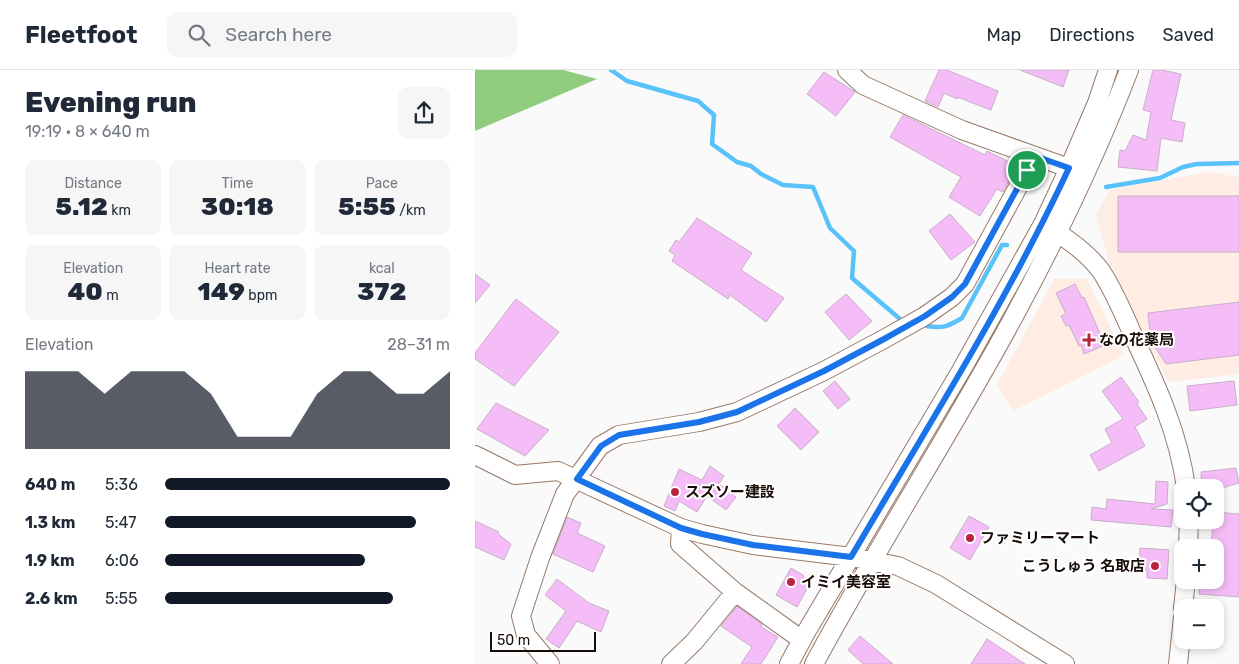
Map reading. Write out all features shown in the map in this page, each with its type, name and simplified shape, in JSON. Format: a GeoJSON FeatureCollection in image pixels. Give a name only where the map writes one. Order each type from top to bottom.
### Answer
{"type":"FeatureCollection","features":[{"type":"Feature","properties":{"kind":"street"},"geometry":{"type":"LineString","coordinates":[[847,70],[863,84],[962,130],[1069,168]]}},
{"type":"Feature","properties":{"kind":"street"},"geometry":{"type":"LineString","coordinates":[[789,664],[962,369],[1043,224],[1097,103],[1109,70]]}},
{"type":"Feature","properties":{"kind":"street"},"geometry":{"type":"LineString","coordinates":[[814,664],[871,562],[1011,322],[1058,233],[1111,118],[1129,70]]}},
{"type":"Feature","properties":{"kind":"street"},"geometry":{"type":"LineString","coordinates":[[550,664],[526,635],[521,616],[540,558],[565,494],[601,446],[619,435],[699,422],[737,412],[824,371],[925,316],[952,297],[965,284],[1035,156]]}},
{"type":"Feature","properties":{"kind":"street"},"geometry":{"type":"LineString","coordinates":[[1058,233],[1089,257],[1101,272],[1124,315],[1159,390],[1183,462],[1186,479]]}},
{"type":"Feature","properties":{"kind":"street"},"geometry":{"type":"LineString","coordinates":[[475,455],[515,475],[558,470],[681,528],[702,534],[753,545],[851,557],[899,566],[936,584],[1065,664]]}},
{"type":"Feature","properties":{"kind":"street"},"geometry":{"type":"LineString","coordinates":[[681,528],[680,544],[735,592],[802,640]]}},
{"type":"Feature","properties":{"kind":"street"},"geometry":{"type":"LineString","coordinates":[[671,664],[694,642],[735,592]]}},
{"type":"Feature","properties":{"kind":"street"},"geometry":{"type":"LineString","coordinates":[[1178,664],[1180,649]]}},
{"type":"Feature","properties":{"kind":"shaded area"},"geometry":{"type":"Polygon","coordinates":[[[1208,172],[1239,177],[1239,374],[1169,382],[1108,260],[1096,214],[1110,190],[1208,172]]]}},
{"type":"Feature","properties":{"kind":"shaded area"},"geometry":{"type":"Polygon","coordinates":[[[1054,279],[1087,279],[1124,355],[1013,411],[997,385],[1054,279]]]}},
{"type":"Feature","properties":{"kind":"green space"},"geometry":{"type":"Polygon","coordinates":[[[475,70],[563,70],[597,79],[475,131],[475,70]]]}},
{"type":"Feature","properties":{"kind":"building"},"geometry":{"type":"Polygon","coordinates":[[[939,70],[947,70],[998,91],[991,110],[944,93],[938,107],[925,101],[939,70]]]}},
{"type":"Feature","properties":{"kind":"building"},"geometry":{"type":"Polygon","coordinates":[[[1020,70],[1069,70],[1063,87],[1020,70]]]}},
{"type":"Feature","properties":{"kind":"building"},"geometry":{"type":"Polygon","coordinates":[[[1153,70],[1181,74],[1171,120],[1185,123],[1182,142],[1161,138],[1157,171],[1118,167],[1120,150],[1125,151],[1133,135],[1146,140],[1151,112],[1143,110],[1153,70]]]}},
{"type":"Feature","properties":{"kind":"building"},"geometry":{"type":"Polygon","coordinates":[[[824,72],[855,92],[836,116],[807,94],[824,72]]]}},
{"type":"Feature","properties":{"kind":"building"},"geometry":{"type":"Polygon","coordinates":[[[903,115],[985,155],[987,151],[1017,166],[1003,192],[997,189],[980,216],[949,197],[961,177],[890,137],[903,115]]]}},
{"type":"Feature","properties":{"kind":"building"},"geometry":{"type":"Polygon","coordinates":[[[1118,196],[1239,196],[1239,252],[1118,252],[1118,196]]]}},
{"type":"Feature","properties":{"kind":"building"},"geometry":{"type":"Polygon","coordinates":[[[950,214],[975,242],[951,260],[929,231],[950,214]]]}},
{"type":"Feature","properties":{"kind":"building"},"geometry":{"type":"Polygon","coordinates":[[[697,218],[752,253],[741,270],[784,298],[766,322],[730,295],[728,299],[672,261],[675,255],[669,251],[676,240],[679,242],[697,218]]]}},
{"type":"Feature","properties":{"kind":"building"},"geometry":{"type":"Polygon","coordinates":[[[475,274],[490,285],[475,303],[475,274]]]}},
{"type":"Feature","properties":{"kind":"building"},"geometry":{"type":"Polygon","coordinates":[[[1075,284],[1082,298],[1084,297],[1105,345],[1084,354],[1069,325],[1066,326],[1061,316],[1066,314],[1056,293],[1075,284]]]}},
{"type":"Feature","properties":{"kind":"building"},"geometry":{"type":"Polygon","coordinates":[[[846,294],[872,321],[849,340],[825,312],[846,294]]]}},
{"type":"Feature","properties":{"kind":"building"},"geometry":{"type":"Polygon","coordinates":[[[516,299],[559,332],[514,386],[475,359],[475,353],[516,299]]]}},
{"type":"Feature","properties":{"kind":"building"},"geometry":{"type":"Polygon","coordinates":[[[1239,302],[1239,355],[1166,364],[1151,341],[1148,313],[1239,302]]]}},
{"type":"Feature","properties":{"kind":"building"},"geometry":{"type":"Polygon","coordinates":[[[1121,377],[1139,402],[1137,404],[1147,419],[1135,427],[1145,446],[1099,471],[1090,455],[1112,443],[1105,429],[1123,419],[1102,391],[1121,377]]]}},
{"type":"Feature","properties":{"kind":"building"},"geometry":{"type":"Polygon","coordinates":[[[835,381],[850,399],[838,409],[823,391],[835,381]]]}},
{"type":"Feature","properties":{"kind":"building"},"geometry":{"type":"Polygon","coordinates":[[[1234,381],[1237,405],[1190,411],[1187,386],[1234,381]]]}},
{"type":"Feature","properties":{"kind":"building"},"geometry":{"type":"Polygon","coordinates":[[[496,403],[549,430],[525,456],[477,429],[496,403]]]}},
{"type":"Feature","properties":{"kind":"building"},"geometry":{"type":"Polygon","coordinates":[[[795,408],[819,432],[801,450],[777,426],[795,408]]]}},
{"type":"Feature","properties":{"kind":"building"},"geometry":{"type":"Polygon","coordinates":[[[710,466],[724,476],[719,484],[736,497],[726,510],[707,496],[697,512],[679,501],[675,511],[664,506],[679,469],[702,480],[710,466]]]}},
{"type":"Feature","properties":{"kind":"building"},"geometry":{"type":"Polygon","coordinates":[[[1236,468],[1239,483],[1224,487],[1224,479],[1201,479],[1201,472],[1236,468]]]}},
{"type":"Feature","properties":{"kind":"building"},"geometry":{"type":"Polygon","coordinates":[[[1156,481],[1168,482],[1167,504],[1151,509],[1173,510],[1171,527],[1091,520],[1092,507],[1106,509],[1107,499],[1155,504],[1156,481]]]}},
{"type":"Feature","properties":{"kind":"building"},"geometry":{"type":"Polygon","coordinates":[[[1224,513],[1239,514],[1239,597],[1199,594],[1199,589],[1224,589],[1224,539],[1212,539],[1212,529],[1224,529],[1224,513]]]}},
{"type":"Feature","properties":{"kind":"building","name":"ファミリーマート"},"geometry":{"type":"Polygon","coordinates":[[[969,516],[989,527],[970,560],[950,548],[969,516]]]}},
{"type":"Feature","properties":{"kind":"building"},"geometry":{"type":"Polygon","coordinates":[[[567,517],[581,523],[577,533],[605,546],[593,572],[553,554],[567,517]]]}},
{"type":"Feature","properties":{"kind":"building"},"geometry":{"type":"Polygon","coordinates":[[[475,521],[499,532],[498,534],[511,544],[504,560],[475,547],[475,521]]]}},
{"type":"Feature","properties":{"kind":"building"},"geometry":{"type":"Polygon","coordinates":[[[1140,548],[1169,550],[1167,579],[1147,578],[1147,570],[1139,569],[1140,548]]]}},
{"type":"Feature","properties":{"kind":"building"},"geometry":{"type":"Polygon","coordinates":[[[791,568],[803,575],[808,587],[797,607],[776,595],[791,568]]]}},
{"type":"Feature","properties":{"kind":"building"},"geometry":{"type":"Polygon","coordinates":[[[557,579],[589,603],[609,611],[601,632],[577,621],[559,648],[546,639],[566,611],[545,595],[557,579]]]}},
{"type":"Feature","properties":{"kind":"building"},"geometry":{"type":"Polygon","coordinates":[[[737,606],[762,624],[761,627],[778,637],[761,664],[741,664],[752,647],[721,626],[737,606]]]}},
{"type":"Feature","properties":{"kind":"building"},"geometry":{"type":"Polygon","coordinates":[[[860,636],[893,664],[863,664],[848,650],[860,636]]]}},
{"type":"Feature","properties":{"kind":"building"},"geometry":{"type":"Polygon","coordinates":[[[987,639],[1025,664],[971,664],[987,639]]]}},
{"type":"Feature","properties":{"kind":"waterway"},"geometry":{"type":"LineString","coordinates":[[611,70],[627,81],[698,101],[714,115],[712,144],[737,162],[751,166],[761,174],[783,185],[813,187],[830,228],[854,251],[852,278],[900,319]]}},
{"type":"Feature","properties":{"kind":"waterway"},"geometry":{"type":"LineString","coordinates":[[1106,187],[1160,178],[1183,167],[1197,164],[1239,163]]}},
{"type":"Feature","properties":{"kind":"waterway"},"geometry":{"type":"LineString","coordinates":[[927,326],[946,326],[962,318],[1002,245],[1007,245]]}},
{"type":"Feature","properties":{"kind":"place","name":"なの花薬局"},"geometry":{"type":"Point","coordinates":[1089,340]}},
{"type":"Feature","properties":{"kind":"place","name":"スズソー建設"},"geometry":{"type":"Point","coordinates":[675,492]}},
{"type":"Feature","properties":{"kind":"place","name":"ファミリーマート"},"geometry":{"type":"Point","coordinates":[970,538]}},
{"type":"Feature","properties":{"kind":"place","name":"こうしゅう 名取店"},"geometry":{"type":"Point","coordinates":[1155,566]}},
{"type":"Feature","properties":{"kind":"place","name":"イミイ美容室"},"geometry":{"type":"Point","coordinates":[791,582]}},
{"type":"Feature","properties":{"kind":"route"},"geometry":{"type":"LineString","coordinates":[[1035,156],[1069,168],[1043,224],[962,369],[851,557],[753,545],[702,534],[681,528],[577,479],[601,446],[619,435],[699,422],[737,412],[824,371],[925,316],[952,297],[965,284],[1027,170],[1035,156]]}}]}
